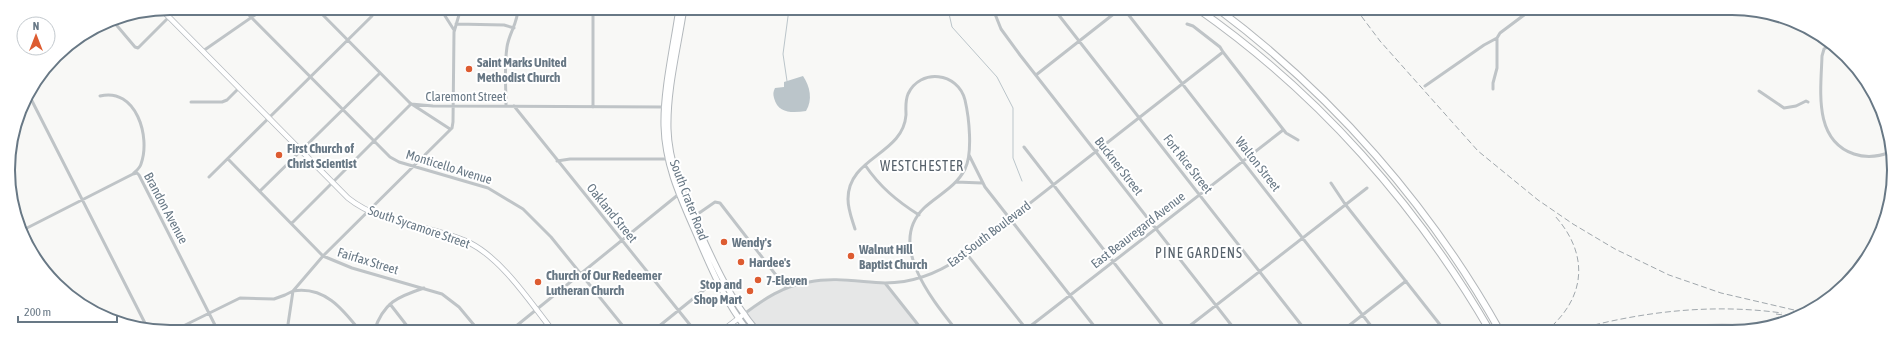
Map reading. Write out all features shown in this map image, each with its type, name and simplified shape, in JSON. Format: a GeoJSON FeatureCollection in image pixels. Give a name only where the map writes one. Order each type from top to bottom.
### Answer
{"type":"FeatureCollection","features":[{"type":"Feature","properties":{"kind":"highway"},"geometry":{"type":"LineString","coordinates":[[1206,15],[1242,41],[1277,71],[1349,141],[1392,190],[1431,240],[1466,291],[1486,325]]}},
{"type":"Feature","properties":{"kind":"highway"},"geometry":{"type":"LineString","coordinates":[[1225,15],[1295,74],[1342,119],[1378,158],[1430,222],[1453,254],[1496,325]]}},
{"type":"Feature","properties":{"kind":"main road","name":"South Crater Road"},"geometry":{"type":"LineString","coordinates":[[679,15],[664,137],[680,193],[718,278],[738,318],[743,325]]}},
{"type":"Feature","properties":{"kind":"main road","name":"South Crater Road"},"geometry":{"type":"LineString","coordinates":[[667,107],[683,15]]}},
{"type":"Feature","properties":{"kind":"main road","name":"South Sycamore Street"},"geometry":{"type":"LineString","coordinates":[[169,17],[352,201],[368,211],[380,216],[461,240],[475,246],[499,265],[548,325]]}},
{"type":"Feature","properties":{"kind":"main road","name":"South Crater Road"},"geometry":{"type":"LineString","coordinates":[[718,278],[752,325]]}},
{"type":"Feature","properties":{"kind":"main road","name":"East South Boulevard"},"geometry":{"type":"LineString","coordinates":[[729,325],[744,314]]}},
{"type":"Feature","properties":{"kind":"street","name":"Monticello Avenue"},"geometry":{"type":"LineString","coordinates":[[248,15],[390,157],[414,166],[488,188],[511,200],[541,225],[622,325]]}},
{"type":"Feature","properties":{"kind":"street"},"geometry":{"type":"LineString","coordinates":[[203,51],[255,15]]}},
{"type":"Feature","properties":{"kind":"street"},"geometry":{"type":"LineString","coordinates":[[323,15],[411,104],[450,129]]}},
{"type":"Feature","properties":{"kind":"street"},"geometry":{"type":"LineString","coordinates":[[210,177],[372,15]]}},
{"type":"Feature","properties":{"kind":"street"},"geometry":{"type":"LineString","coordinates":[[444,15],[454,30]]}},
{"type":"Feature","properties":{"kind":"street"},"geometry":{"type":"LineString","coordinates":[[184,325],[240,298],[274,299],[285,296],[293,291],[323,256],[450,129],[453,122],[454,30],[459,15]]}},
{"type":"Feature","properties":{"kind":"street"},"geometry":{"type":"LineString","coordinates":[[506,106],[506,52],[518,15]]}},
{"type":"Feature","properties":{"kind":"street"},"geometry":{"type":"LineString","coordinates":[[593,15],[593,107]]}},
{"type":"Feature","properties":{"kind":"street","name":"Buckner Street"},"geometry":{"type":"LineString","coordinates":[[995,15],[1001,29],[1231,325]]}},
{"type":"Feature","properties":{"kind":"street","name":"Fort Rice Street"},"geometry":{"type":"LineString","coordinates":[[1059,15],[1301,325]]}},
{"type":"Feature","properties":{"kind":"street"},"geometry":{"type":"LineString","coordinates":[[1036,75],[1112,15]]}},
{"type":"Feature","properties":{"kind":"street","name":"Walton Street"},"geometry":{"type":"LineString","coordinates":[[1129,15],[1370,325]]}},
{"type":"Feature","properties":{"kind":"street"},"geometry":{"type":"LineString","coordinates":[[1425,86],[1484,45],[1497,38],[1500,33],[1524,15]]}},
{"type":"Feature","properties":{"kind":"street"},"geometry":{"type":"LineString","coordinates":[[116,25],[135,47],[138,48],[169,17]]}},
{"type":"Feature","properties":{"kind":"street"},"geometry":{"type":"LineString","coordinates":[[456,24],[504,25],[514,28]]}},
{"type":"Feature","properties":{"kind":"street"},"geometry":{"type":"LineString","coordinates":[[1187,24],[1209,37],[1220,47],[1283,130],[1290,137],[1298,140]]}},
{"type":"Feature","properties":{"kind":"street"},"geometry":{"type":"LineString","coordinates":[[1493,89],[1497,68],[1497,38]]}},
{"type":"Feature","properties":{"kind":"street"},"geometry":{"type":"LineString","coordinates":[[1826,47],[1824,49],[1822,56],[1821,112],[1826,129],[1837,144],[1851,153],[1873,157],[1886,153]]}},
{"type":"Feature","properties":{"kind":"street","name":"East South Boulevard"},"geometry":{"type":"LineString","coordinates":[[744,314],[772,294],[786,288],[808,282],[824,280],[885,282],[919,278],[943,268],[966,253],[1223,52]]}},
{"type":"Feature","properties":{"kind":"street"},"geometry":{"type":"LineString","coordinates":[[260,191],[380,73]]}},
{"type":"Feature","properties":{"kind":"street"},"geometry":{"type":"LineString","coordinates":[[855,228],[849,208],[848,192],[854,176],[864,165],[894,142],[905,121],[906,98],[916,84],[929,77],[940,76],[957,84],[964,97],[969,155],[966,168],[956,182],[919,215],[912,231],[911,243],[919,278],[927,293],[952,325]]}},
{"type":"Feature","properties":{"kind":"street"},"geometry":{"type":"LineString","coordinates":[[191,102],[222,102],[227,100],[239,88]]}},
{"type":"Feature","properties":{"kind":"street"},"geometry":{"type":"LineString","coordinates":[[1759,91],[1784,108],[1796,106],[1806,101],[1808,102]]}},
{"type":"Feature","properties":{"kind":"street","name":"Brandon Avenue"},"geometry":{"type":"LineString","coordinates":[[100,96],[108,94],[122,98],[131,106],[137,116],[142,129],[143,154],[141,165],[133,174]]}},
{"type":"Feature","properties":{"kind":"street"},"geometry":{"type":"LineString","coordinates":[[32,100],[145,323]]}},
{"type":"Feature","properties":{"kind":"street","name":"Claremont Street"},"geometry":{"type":"LineString","coordinates":[[292,223],[411,104],[453,106],[667,107]]}},
{"type":"Feature","properties":{"kind":"street","name":"Oakland Street"},"geometry":{"type":"LineString","coordinates":[[514,106],[690,325]]}},
{"type":"Feature","properties":{"kind":"street","name":"East Beauregard Avenue"},"geometry":{"type":"LineString","coordinates":[[1034,325],[1283,130]]}},
{"type":"Feature","properties":{"kind":"street"},"geometry":{"type":"LineString","coordinates":[[1024,147],[1162,325]]}},
{"type":"Feature","properties":{"kind":"street"},"geometry":{"type":"LineString","coordinates":[[969,155],[982,183],[1093,325]]}},
{"type":"Feature","properties":{"kind":"street","name":"Fairfax Street"},"geometry":{"type":"LineString","coordinates":[[228,159],[323,256],[352,268],[442,294],[452,300],[474,325]]}},
{"type":"Feature","properties":{"kind":"street"},"geometry":{"type":"LineString","coordinates":[[557,161],[570,159],[670,159]]}},
{"type":"Feature","properties":{"kind":"street"},"geometry":{"type":"LineString","coordinates":[[864,165],[876,181],[888,192],[903,205],[919,215]]}},
{"type":"Feature","properties":{"kind":"street","name":"Brandon Avenue"},"geometry":{"type":"LineString","coordinates":[[133,174],[136,173],[139,175],[215,325]]}},
{"type":"Feature","properties":{"kind":"street"},"geometry":{"type":"LineString","coordinates":[[27,228],[133,174]]}},
{"type":"Feature","properties":{"kind":"street"},"geometry":{"type":"LineString","coordinates":[[956,182],[982,183]]}},
{"type":"Feature","properties":{"kind":"street"},"geometry":{"type":"LineString","coordinates":[[1331,183],[1345,204],[1440,325]]}},
{"type":"Feature","properties":{"kind":"street"},"geometry":{"type":"LineString","coordinates":[[1191,325],[1367,188]]}},
{"type":"Feature","properties":{"kind":"street"},"geometry":{"type":"LineString","coordinates":[[517,325],[680,193]]}},
{"type":"Feature","properties":{"kind":"street"},"geometry":{"type":"LineString","coordinates":[[692,219],[716,202],[720,203],[786,288]]}},
{"type":"Feature","properties":{"kind":"street"},"geometry":{"type":"LineString","coordinates":[[966,253],[1021,325]]}},
{"type":"Feature","properties":{"kind":"street"},"geometry":{"type":"LineString","coordinates":[[660,325],[718,278]]}},
{"type":"Feature","properties":{"kind":"street"},"geometry":{"type":"LineString","coordinates":[[1350,325],[1406,281]]}},
{"type":"Feature","properties":{"kind":"street"},"geometry":{"type":"LineString","coordinates":[[885,282],[917,325]]}},
{"type":"Feature","properties":{"kind":"street"},"geometry":{"type":"LineString","coordinates":[[377,325],[382,313],[397,297],[424,288]]}},
{"type":"Feature","properties":{"kind":"street"},"geometry":{"type":"LineString","coordinates":[[293,291],[310,290],[323,294],[344,312],[355,325]]}},
{"type":"Feature","properties":{"kind":"street"},"geometry":{"type":"LineString","coordinates":[[288,325],[293,291]]}},
{"type":"Feature","properties":{"kind":"street"},"geometry":{"type":"LineString","coordinates":[[390,304],[406,325]]}},
{"type":"Feature","properties":{"kind":"shaded area"},"geometry":{"type":"Polygon","coordinates":[[[803,76],[810,93],[806,111],[791,112],[782,110],[774,98],[773,93],[775,88],[784,87],[784,82],[803,76]]]}},
{"type":"Feature","properties":{"kind":"shaded area"},"geometry":{"type":"Polygon","coordinates":[[[816,281],[885,283],[919,325],[753,325],[744,314],[779,291],[816,281]]]}},
{"type":"Feature","properties":{"kind":"shaded area"},"geometry":{"type":"Polygon","coordinates":[[[1722,323],[1750,324],[1742,325],[1690,325],[1722,323]]]}},
{"type":"Feature","properties":{"kind":"waterway"},"geometry":{"type":"LineString","coordinates":[[787,81],[783,54],[788,15]]}},
{"type":"Feature","properties":{"kind":"waterway"},"geometry":{"type":"LineString","coordinates":[[949,15],[952,27],[997,77],[1013,108],[1013,158],[1022,181]]}},
{"type":"Feature","properties":{"kind":"railway"},"geometry":{"type":"LineString","coordinates":[[1360,15],[1380,41],[1478,151],[1538,200],[1573,224],[1615,249],[1669,275],[1721,293],[1797,311]]}},
{"type":"Feature","properties":{"kind":"railway"},"geometry":{"type":"LineString","coordinates":[[1553,325],[1569,305],[1575,291],[1578,276],[1578,261],[1574,246],[1566,231],[1555,216]]}},
{"type":"Feature","properties":{"kind":"railway"},"geometry":{"type":"LineString","coordinates":[[1594,325],[1620,319],[1674,311],[1701,309],[1755,310],[1782,313]]}},
{"type":"Feature","properties":{"kind":"railway"},"geometry":{"type":"LineString","coordinates":[[1776,314],[1786,315]]}},
{"type":"Feature","properties":{"kind":"place","name":"Saint Marks United Methodist Church"},"geometry":{"type":"Point","coordinates":[469,69]}},
{"type":"Feature","properties":{"kind":"place","name":"First Church of Christ Scientist"},"geometry":{"type":"Point","coordinates":[279,155]}},
{"type":"Feature","properties":{"kind":"place","name":"Wendy's"},"geometry":{"type":"Point","coordinates":[724,242]}},
{"type":"Feature","properties":{"kind":"place","name":"Walnut Hill Baptist Church"},"geometry":{"type":"Point","coordinates":[851,256]}},
{"type":"Feature","properties":{"kind":"place","name":"Hardee's"},"geometry":{"type":"Point","coordinates":[741,262]}},
{"type":"Feature","properties":{"kind":"place","name":"7-Eleven"},"geometry":{"type":"Point","coordinates":[758,280]}},
{"type":"Feature","properties":{"kind":"place","name":"Church of Our Redeemer Lutheran Church"},"geometry":{"type":"Point","coordinates":[538,282]}},
{"type":"Feature","properties":{"kind":"place","name":"Stop and Shop Mart"},"geometry":{"type":"Point","coordinates":[750,291]}},
{"type":"Feature","properties":{"kind":"district","name":"WESTCHESTER"},"geometry":{"type":"Point","coordinates":[922,166]}},
{"type":"Feature","properties":{"kind":"district","name":"PINE GARDENS"},"geometry":{"type":"Point","coordinates":[1199,253]}}]}
